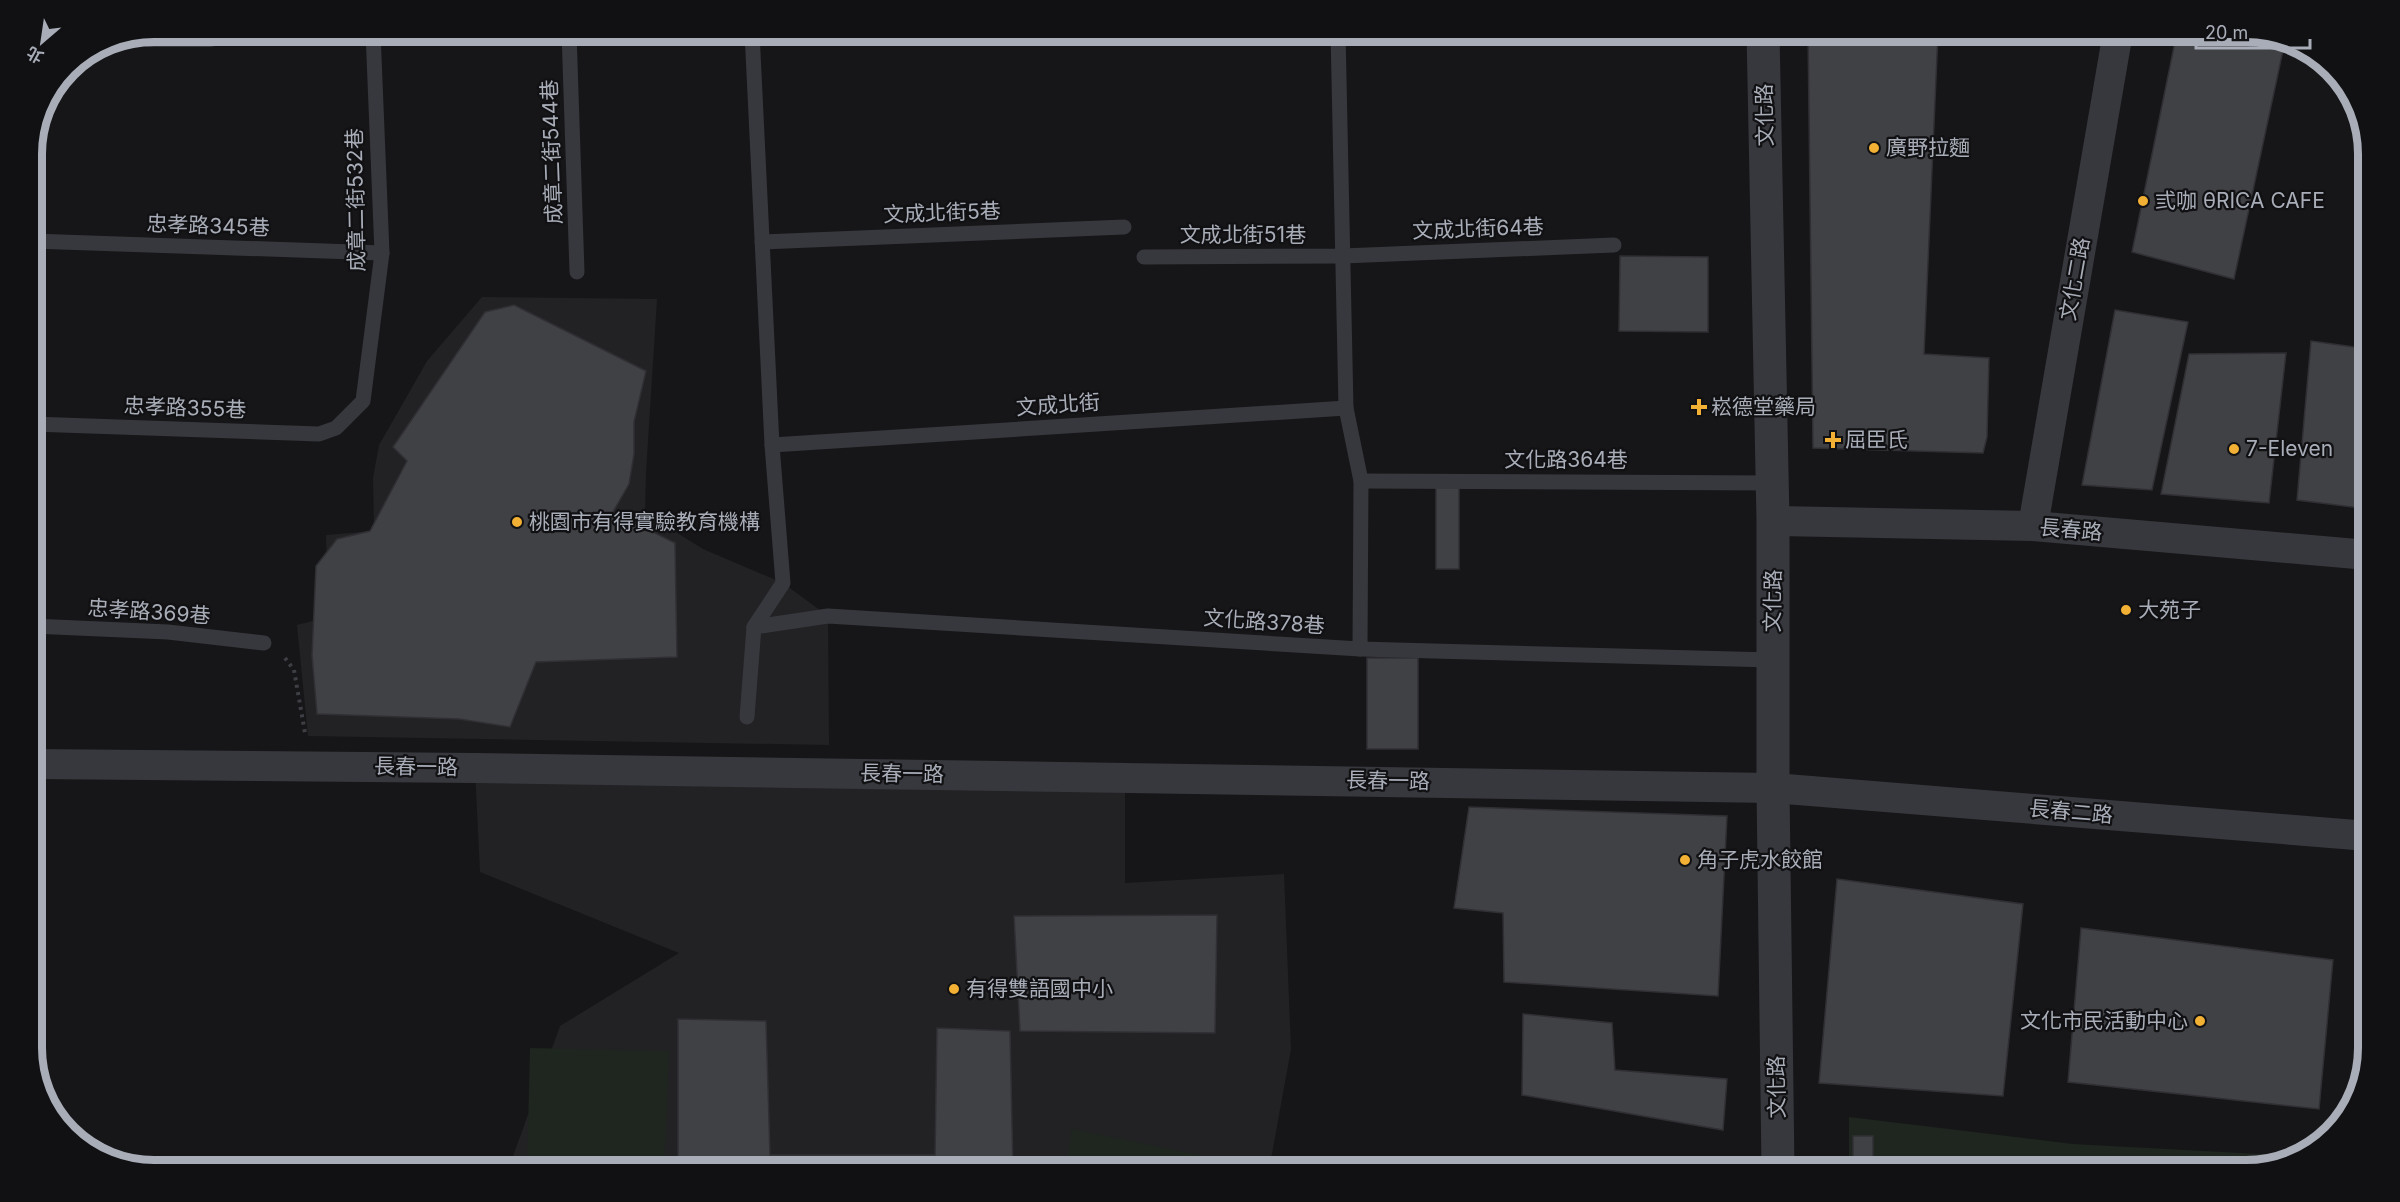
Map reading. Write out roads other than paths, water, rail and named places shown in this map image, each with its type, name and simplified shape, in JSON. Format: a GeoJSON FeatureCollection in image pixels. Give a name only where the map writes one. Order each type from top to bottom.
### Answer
{"type":"FeatureCollection","features":[{"type":"Feature","properties":{"kind":"street","name":"文化路"},"geometry":{"type":"LineString","coordinates":[[1763,42],[1773,520],[1773,788],[1793,1160]]}},
{"type":"Feature","properties":{"kind":"street","name":"文化二路"},"geometry":{"type":"LineString","coordinates":[[2033,526],[2116,42]]}},
{"type":"Feature","properties":{"kind":"street","name":"長春路"},"geometry":{"type":"LineString","coordinates":[[1773,520],[2033,526],[2358,554]]}},
{"type":"Feature","properties":{"kind":"street","name":"長春一路"},"geometry":{"type":"LineString","coordinates":[[42,764],[1773,788]]}},
{"type":"Feature","properties":{"kind":"street","name":"長春二路"},"geometry":{"type":"LineString","coordinates":[[1773,788],[2358,835]]}},
{"type":"Feature","properties":{"kind":"lane","name":"成章二街532巷"},"geometry":{"type":"LineString","coordinates":[[336,428],[363,401],[382,253],[373,42]]}},
{"type":"Feature","properties":{"kind":"lane","name":"成章二街544巷"},"geometry":{"type":"LineString","coordinates":[[569,42],[577,272]]}},
{"type":"Feature","properties":{"kind":"lane"},"geometry":{"type":"LineString","coordinates":[[747,717],[754,627],[783,583],[772,445],[752,42]]}},
{"type":"Feature","properties":{"kind":"lane"},"geometry":{"type":"LineString","coordinates":[[1338,42],[1346,408],[1360,481],[1360,650]]}},
{"type":"Feature","properties":{"kind":"lane","name":"文成北街5巷"},"geometry":{"type":"LineString","coordinates":[[762,242],[1124,227]]}},
{"type":"Feature","properties":{"kind":"lane","name":"忠孝路345巷"},"geometry":{"type":"LineString","coordinates":[[42,241],[382,253]]}},
{"type":"Feature","properties":{"kind":"lane","name":"文成北街64巷"},"geometry":{"type":"LineString","coordinates":[[1343,256],[1614,244]]}},
{"type":"Feature","properties":{"kind":"lane","name":"文成北街51巷"},"geometry":{"type":"LineString","coordinates":[[1144,256],[1343,256]]}},
{"type":"Feature","properties":{"kind":"lane","name":"文成北街"},"geometry":{"type":"LineString","coordinates":[[772,445],[1346,408]]}},
{"type":"Feature","properties":{"kind":"lane","name":"忠孝路355巷"},"geometry":{"type":"LineString","coordinates":[[42,424],[319,434],[336,428]]}},
{"type":"Feature","properties":{"kind":"lane","name":"文化路364巷"},"geometry":{"type":"LineString","coordinates":[[1360,481],[1771,483]]}},
{"type":"Feature","properties":{"kind":"lane","name":"文化路378巷"},"geometry":{"type":"LineString","coordinates":[[754,627],[828,616],[1360,650],[1772,660]]}},
{"type":"Feature","properties":{"kind":"lane","name":"忠孝路369巷"},"geometry":{"type":"LineString","coordinates":[[42,626],[168,632],[264,643]]}},
{"type":"Feature","properties":{"kind":"place","name":"廣野拉麵"},"geometry":{"type":"Point","coordinates":[1874,148]}},
{"type":"Feature","properties":{"kind":"place","name":"弎咖 θRICA CAFE"},"geometry":{"type":"Point","coordinates":[2143,201]}},
{"type":"Feature","properties":{"kind":"place","name":"崧德堂藥局"},"geometry":{"type":"Point","coordinates":[1699,407]}},
{"type":"Feature","properties":{"kind":"place","name":"屈臣氏"},"geometry":{"type":"Point","coordinates":[1833,440]}},
{"type":"Feature","properties":{"kind":"place","name":"7-Eleven"},"geometry":{"type":"Point","coordinates":[2234,449]}},
{"type":"Feature","properties":{"kind":"place","name":"桃園市有得實驗教育機構"},"geometry":{"type":"Point","coordinates":[517,522]}},
{"type":"Feature","properties":{"kind":"place","name":"大苑子"},"geometry":{"type":"Point","coordinates":[2126,610]}},
{"type":"Feature","properties":{"kind":"place","name":"角子虎水餃館"},"geometry":{"type":"Point","coordinates":[1685,860]}},
{"type":"Feature","properties":{"kind":"place","name":"有得雙語國中小"},"geometry":{"type":"Point","coordinates":[954,989]}},
{"type":"Feature","properties":{"kind":"place","name":"文化市民活動中心"},"geometry":{"type":"Point","coordinates":[2200,1021]}}]}
